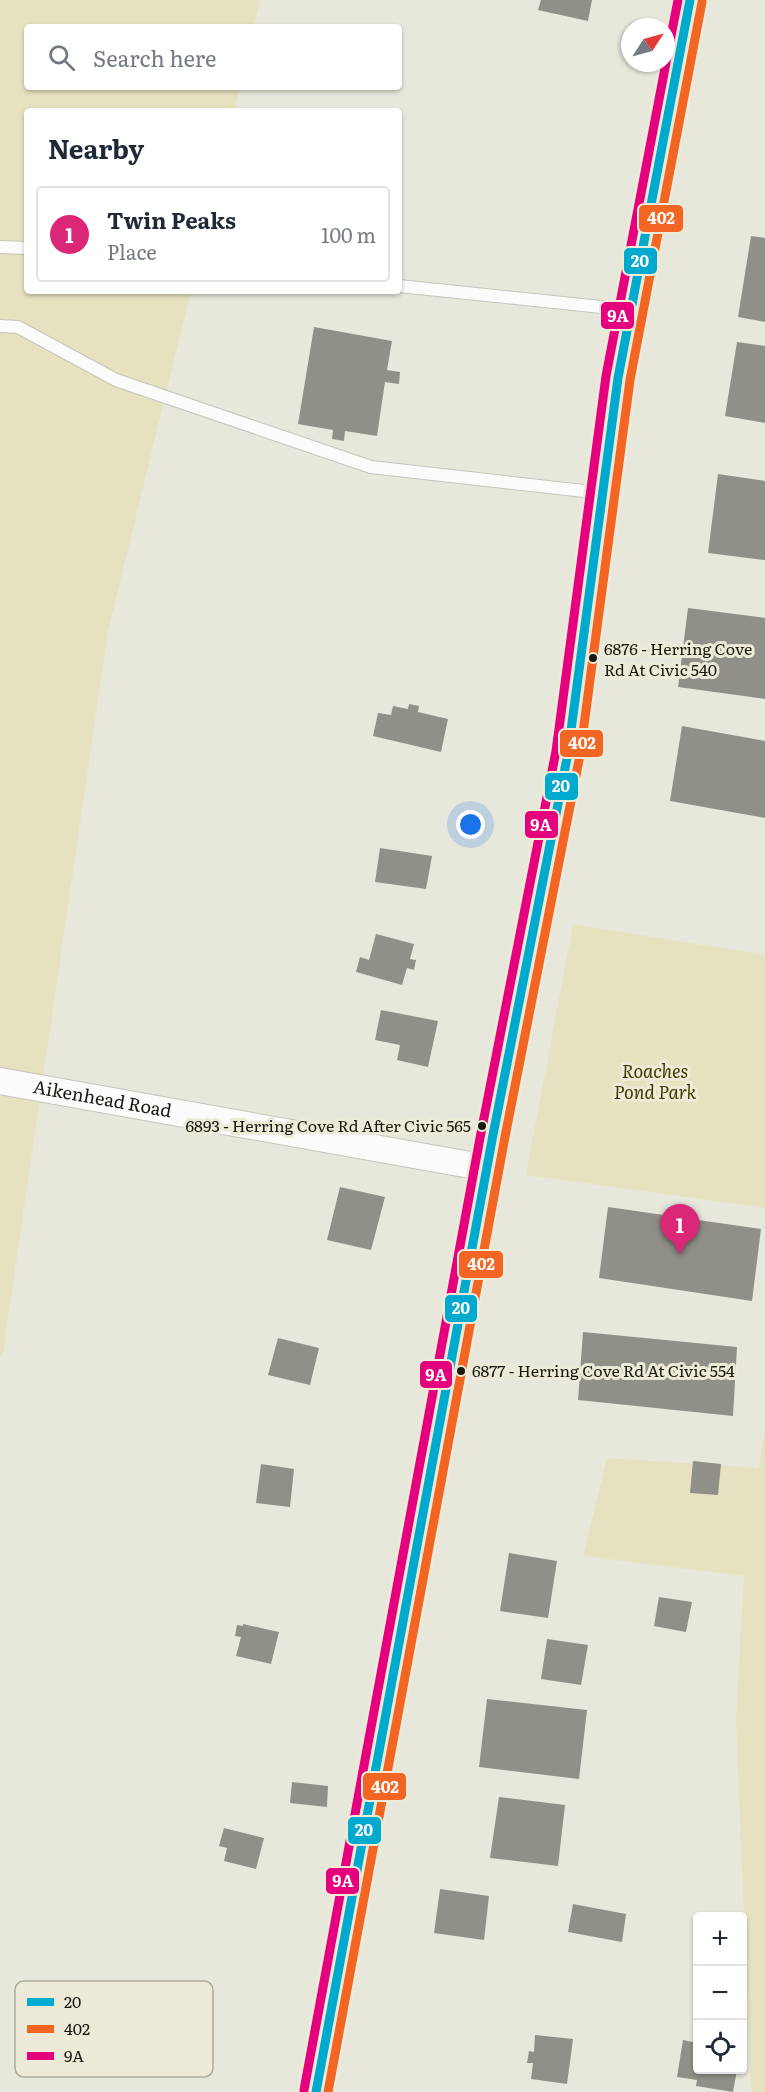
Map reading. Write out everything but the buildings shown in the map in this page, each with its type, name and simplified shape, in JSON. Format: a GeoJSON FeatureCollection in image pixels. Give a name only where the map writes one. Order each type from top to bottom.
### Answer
{"type":"FeatureCollection","features":[{"type":"Feature","properties":{"kind":"main road"},"geometry":{"type":"LineString","coordinates":[[316,2092],[487,1168],[568,753],[618,378],[690,0]]}},
{"type":"Feature","properties":{"kind":"street","name":"Aikenhead Road"},"geometry":{"type":"LineString","coordinates":[[0,1082],[487,1168]]}},
{"type":"Feature","properties":{"kind":"lane"},"geometry":{"type":"LineString","coordinates":[[0,247],[24,248]]}},
{"type":"Feature","properties":{"kind":"lane"},"geometry":{"type":"LineString","coordinates":[[402,286],[630,310]]}},
{"type":"Feature","properties":{"kind":"lane"},"geometry":{"type":"LineString","coordinates":[[0,326],[18,327],[116,380],[371,466],[603,494]]}},
{"type":"Feature","properties":{"kind":"green space"},"geometry":{"type":"Polygon","coordinates":[[[0,0],[260,0],[255,24],[24,24],[24,90],[239,90],[235,108],[24,108],[24,294],[190,294],[108,631],[3,1352],[0,1356],[0,0]]]}},
{"type":"Feature","properties":{"kind":"green space","name":"Roaches Pond Park"},"geometry":{"type":"Polygon","coordinates":[[[573,924],[765,955],[765,1208],[526,1175],[573,924]]]}},
{"type":"Feature","properties":{"kind":"green space"},"geometry":{"type":"Polygon","coordinates":[[[765,1430],[765,2092],[751,2092],[747,1912],[744,1912],[736,1720],[744,1576],[583,1556],[607,1458],[759,1468],[765,1430]]]}},
{"type":"Feature","properties":{"kind":"transit line","name":"9A"},"geometry":{"type":"LineString","coordinates":[[675,18],[678,0]]}},
{"type":"Feature","properties":{"kind":"transit line","name":"20"},"geometry":{"type":"LineString","coordinates":[[316,2092],[492,1140],[568,753],[618,378],[690,0]]}},
{"type":"Feature","properties":{"kind":"transit line","name":"402"},"geometry":{"type":"LineString","coordinates":[[328,2092],[504,1142],[580,755],[630,380],[702,2]]}},
{"type":"Feature","properties":{"kind":"transit line","name":"9A"},"geometry":{"type":"LineString","coordinates":[[304,2090],[480,1138],[556,751],[606,376],[664,72]]}},
{"type":"Feature","properties":{"kind":"place","name":"6876 - Herring Cove Rd At Civic 540"},"geometry":{"type":"Point","coordinates":[593,658]}},
{"type":"Feature","properties":{"kind":"place","name":"6893 - Herring Cove Rd After Civic 565"},"geometry":{"type":"Point","coordinates":[482,1126]}},
{"type":"Feature","properties":{"kind":"place","name":"Twin Peaks"},"geometry":{"type":"Point","coordinates":[680,1254]}},
{"type":"Feature","properties":{"kind":"place","name":"6877 - Herring Cove Rd At Civic 554"},"geometry":{"type":"Point","coordinates":[461,1371]}}]}
